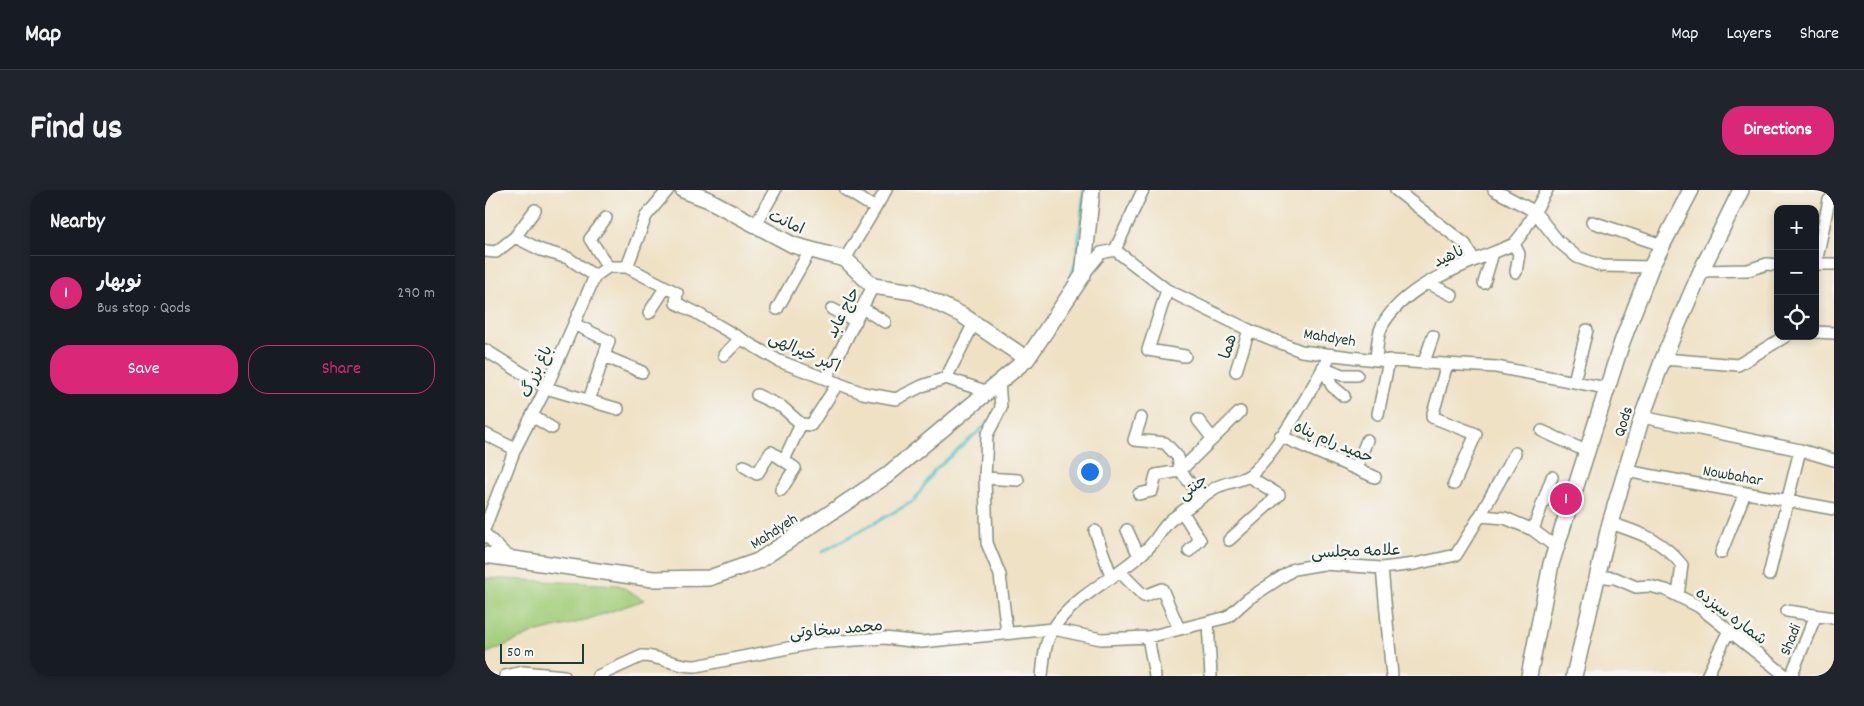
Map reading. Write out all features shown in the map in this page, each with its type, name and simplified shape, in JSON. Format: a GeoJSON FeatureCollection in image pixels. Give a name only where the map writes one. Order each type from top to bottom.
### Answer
{"type":"FeatureCollection","features":[{"type":"Feature","properties":{"kind":"street"},"geometry":{"type":"LineString","coordinates":[[515,237],[541,250],[568,258],[595,276],[608,267],[627,267],[646,216],[668,190]]}},
{"type":"Feature","properties":{"kind":"street","name":"امانت"},"geometry":{"type":"LineString","coordinates":[[683,190],[709,200],[793,245],[845,259],[873,286]]}},
{"type":"Feature","properties":{"kind":"street"},"geometry":{"type":"LineString","coordinates":[[755,226],[775,190]]}},
{"type":"Feature","properties":{"kind":"street"},"geometry":{"type":"LineString","coordinates":[[847,190],[875,208]]}},
{"type":"Feature","properties":{"kind":"street"},"geometry":{"type":"LineString","coordinates":[[845,259],[886,190]]}},
{"type":"Feature","properties":{"kind":"street"},"geometry":{"type":"LineString","coordinates":[[1083,275],[1092,190]]}},
{"type":"Feature","properties":{"kind":"street"},"geometry":{"type":"LineString","coordinates":[[1083,275],[1101,252],[1115,250],[1143,190]]}},
{"type":"Feature","properties":{"kind":"street"},"geometry":{"type":"LineString","coordinates":[[1396,190],[1465,244],[1474,260]]}},
{"type":"Feature","properties":{"kind":"street"},"geometry":{"type":"LineString","coordinates":[[1494,190],[1534,211],[1558,241],[1577,257],[1602,266],[1651,267]]}},
{"type":"Feature","properties":{"kind":"street"},"geometry":{"type":"LineString","coordinates":[[1515,272],[1519,254],[1514,244],[1523,234],[1547,190]]}},
{"type":"Feature","properties":{"kind":"street","name":"Qods"},"geometry":{"type":"LineString","coordinates":[[1529,676],[1551,564],[1622,342],[1651,267],[1690,190]]}},
{"type":"Feature","properties":{"kind":"street","name":"Qods"},"geometry":{"type":"LineString","coordinates":[[1573,676],[1610,523],[1642,417],[1663,359],[1701,271],[1741,190]]}},
{"type":"Feature","properties":{"kind":"street"},"geometry":{"type":"LineString","coordinates":[[1819,250],[1829,200]]}},
{"type":"Feature","properties":{"kind":"street"},"geometry":{"type":"LineString","coordinates":[[485,251],[496,252],[515,237],[535,210]]}},
{"type":"Feature","properties":{"kind":"street"},"geometry":{"type":"LineString","coordinates":[[606,218],[590,239],[608,267]]}},
{"type":"Feature","properties":{"kind":"street"},"geometry":{"type":"LineString","coordinates":[[1592,222],[1662,245]]}},
{"type":"Feature","properties":{"kind":"street","name":"ناهید"},"geometry":{"type":"LineString","coordinates":[[1376,360],[1381,326],[1403,302],[1439,275],[1514,244]]}},
{"type":"Feature","properties":{"kind":"street"},"geometry":{"type":"LineString","coordinates":[[777,309],[810,250]]}},
{"type":"Feature","properties":{"kind":"street","name":"Mahdyeh"},"geometry":{"type":"LineString","coordinates":[[1115,250],[1167,290],[1249,330],[1301,350],[1330,356],[1496,367],[1607,388]]}},
{"type":"Feature","properties":{"kind":"street"},"geometry":{"type":"LineString","coordinates":[[1484,283],[1493,253]]}},
{"type":"Feature","properties":{"kind":"street"},"geometry":{"type":"LineString","coordinates":[[1819,263],[1834,264]]}},
{"type":"Feature","properties":{"kind":"street"},"geometry":{"type":"LineString","coordinates":[[1701,271],[1748,270],[1767,264],[1774,265]]}},
{"type":"Feature","properties":{"kind":"street","name":"اکبر خیرالهی"},"geometry":{"type":"LineString","coordinates":[[627,267],[677,293],[676,303],[779,360],[863,393],[896,399],[922,386],[946,378]]}},
{"type":"Feature","properties":{"kind":"street","name":"Mahdyeh"},"geometry":{"type":"LineString","coordinates":[[485,555],[653,579],[709,578],[758,562],[886,476],[1027,359],[1083,275]]}},
{"type":"Feature","properties":{"kind":"street","name":"باغ بزرگ"},"geometry":{"type":"LineString","coordinates":[[485,527],[515,449],[547,388],[595,276]]}},
{"type":"Feature","properties":{"kind":"street"},"geometry":{"type":"LineString","coordinates":[[1428,283],[1452,295]]}},
{"type":"Feature","properties":{"kind":"street"},"geometry":{"type":"LineString","coordinates":[[873,286],[914,292],[974,323],[1027,359]]}},
{"type":"Feature","properties":{"kind":"street","name":"حاج عابد"},"geometry":{"type":"LineString","coordinates":[[801,424],[811,425],[832,381],[855,321],[873,286]]}},
{"type":"Feature","properties":{"kind":"street"},"geometry":{"type":"LineString","coordinates":[[649,313],[665,288]]}},
{"type":"Feature","properties":{"kind":"street"},"geometry":{"type":"LineString","coordinates":[[1167,290],[1148,350],[1185,356]]}},
{"type":"Feature","properties":{"kind":"street"},"geometry":{"type":"LineString","coordinates":[[862,308],[885,322]]}},
{"type":"Feature","properties":{"kind":"street"},"geometry":{"type":"LineString","coordinates":[[832,309],[855,321]]}},
{"type":"Feature","properties":{"kind":"street"},"geometry":{"type":"LineString","coordinates":[[974,323],[946,378],[989,392]]}},
{"type":"Feature","properties":{"kind":"street"},"geometry":{"type":"LineString","coordinates":[[574,324],[609,341],[589,400]]}},
{"type":"Feature","properties":{"kind":"street","name":"هما"},"geometry":{"type":"LineString","coordinates":[[1236,371],[1249,330]]}},
{"type":"Feature","properties":{"kind":"street"},"geometry":{"type":"LineString","coordinates":[[1575,381],[1587,330]]}},
{"type":"Feature","properties":{"kind":"street"},"geometry":{"type":"LineString","coordinates":[[1819,332],[1834,333]]}},
{"type":"Feature","properties":{"kind":"street"},"geometry":{"type":"LineString","coordinates":[[1424,362],[1433,336]]}},
{"type":"Feature","properties":{"kind":"street"},"geometry":{"type":"LineString","coordinates":[[724,355],[740,339]]}},
{"type":"Feature","properties":{"kind":"street"},"geometry":{"type":"LineString","coordinates":[[1663,359],[1738,365],[1779,340]]}},
{"type":"Feature","properties":{"kind":"street"},"geometry":{"type":"LineString","coordinates":[[485,350],[547,388],[618,409]]}},
{"type":"Feature","properties":{"kind":"street"},"geometry":{"type":"LineString","coordinates":[[604,356],[642,372]]}},
{"type":"Feature","properties":{"kind":"street","name":"جنتی"},"geometry":{"type":"LineString","coordinates":[[1042,676],[1046,645],[1053,629],[1068,609],[1139,556],[1171,520],[1183,513],[1202,497],[1217,487],[1248,476],[1264,460],[1281,436],[1330,356]]}},
{"type":"Feature","properties":{"kind":"street"},"geometry":{"type":"LineString","coordinates":[[1378,414],[1389,360]]}},
{"type":"Feature","properties":{"kind":"street"},"geometry":{"type":"LineString","coordinates":[[1447,364],[1432,417],[1476,434],[1454,484]]}},
{"type":"Feature","properties":{"kind":"street"},"geometry":{"type":"LineString","coordinates":[[1323,367],[1342,375],[1357,375]]}},
{"type":"Feature","properties":{"kind":"street"},"geometry":{"type":"LineString","coordinates":[[1323,367],[1332,386],[1344,396]]}},
{"type":"Feature","properties":{"kind":"street"},"geometry":{"type":"LineString","coordinates":[[999,381],[1001,408],[987,435],[985,478],[987,543],[999,575],[1007,633]]}},
{"type":"Feature","properties":{"kind":"street"},"geometry":{"type":"LineString","coordinates":[[757,394],[782,407],[801,424],[784,460]]}},
{"type":"Feature","properties":{"kind":"street"},"geometry":{"type":"LineString","coordinates":[[1139,494],[1152,491],[1156,475],[1180,471],[1240,412]]}},
{"type":"Feature","properties":{"kind":"street"},"geometry":{"type":"LineString","coordinates":[[532,416],[552,428]]}},
{"type":"Feature","properties":{"kind":"street"},"geometry":{"type":"LineString","coordinates":[[1642,417],[1800,450],[1834,460]]}},
{"type":"Feature","properties":{"kind":"street"},"geometry":{"type":"LineString","coordinates":[[1141,418],[1134,440],[1165,443],[1178,457],[1180,471],[1202,497]]}},
{"type":"Feature","properties":{"kind":"street"},"geometry":{"type":"LineString","coordinates":[[1198,420],[1213,439]]}},
{"type":"Feature","properties":{"kind":"street"},"geometry":{"type":"LineString","coordinates":[[1542,431],[1588,452]]}},
{"type":"Feature","properties":{"kind":"street"},"geometry":{"type":"LineString","coordinates":[[485,434],[515,449]]}},
{"type":"Feature","properties":{"kind":"street","name":"حمید رام پناه"},"geometry":{"type":"LineString","coordinates":[[1281,436],[1375,477]]}},
{"type":"Feature","properties":{"kind":"street"},"geometry":{"type":"LineString","coordinates":[[1356,468],[1367,440]]}},
{"type":"Feature","properties":{"kind":"street"},"geometry":{"type":"LineString","coordinates":[[1769,575],[1789,501],[1800,450]]}},
{"type":"Feature","properties":{"kind":"street"},"geometry":{"type":"LineString","coordinates":[[744,466],[757,474],[771,452],[784,460],[795,468],[781,490]]}},
{"type":"Feature","properties":{"kind":"street","name":"علامه مجلسی"},"geometry":{"type":"LineString","coordinates":[[1053,629],[1101,639],[1148,637],[1228,617],[1248,600],[1293,569],[1323,564],[1382,568],[1415,564],[1456,555],[1515,453]]}},
{"type":"Feature","properties":{"kind":"street","name":"Nowbahar"},"geometry":{"type":"LineString","coordinates":[[1626,472],[1745,492],[1834,510]]}},
{"type":"Feature","properties":{"kind":"street"},"geometry":{"type":"LineString","coordinates":[[1229,540],[1279,494],[1248,476]]}},
{"type":"Feature","properties":{"kind":"street"},"geometry":{"type":"LineString","coordinates":[[1533,530],[1552,477]]}},
{"type":"Feature","properties":{"kind":"street"},"geometry":{"type":"LineString","coordinates":[[985,478],[1018,480]]}},
{"type":"Feature","properties":{"kind":"street"},"geometry":{"type":"LineString","coordinates":[[1721,553],[1745,492]]}},
{"type":"Feature","properties":{"kind":"street"},"geometry":{"type":"LineString","coordinates":[[1183,513],[1200,540],[1189,551]]}},
{"type":"Feature","properties":{"kind":"street"},"geometry":{"type":"LineString","coordinates":[[1480,516],[1505,518],[1533,530],[1557,548]]}},
{"type":"Feature","properties":{"kind":"street"},"geometry":{"type":"LineString","coordinates":[[1610,523],[1642,533],[1669,549],[1683,566],[1678,596]]}},
{"type":"Feature","properties":{"kind":"street"},"geometry":{"type":"LineString","coordinates":[[1127,530],[1139,556]]}},
{"type":"Feature","properties":{"kind":"street"},"geometry":{"type":"LineString","coordinates":[[1095,531],[1116,575],[1144,596],[1162,589],[1179,629]]}},
{"type":"Feature","properties":{"kind":"street"},"geometry":{"type":"LineString","coordinates":[[485,534],[509,558]]}},
{"type":"Feature","properties":{"kind":"street"},"geometry":{"type":"LineString","coordinates":[[1382,568],[1392,676]]}},
{"type":"Feature","properties":{"kind":"street","name":"شماره سیزده"},"geometry":{"type":"LineString","coordinates":[[1596,576],[1615,578],[1637,587],[1649,586],[1699,606],[1786,676]]}},
{"type":"Feature","properties":{"kind":"street"},"geometry":{"type":"LineString","coordinates":[[1787,611],[1834,618]]}},
{"type":"Feature","properties":{"kind":"street","name":"Shadi"},"geometry":{"type":"LineString","coordinates":[[1791,676],[1816,615]]}},
{"type":"Feature","properties":{"kind":"street"},"geometry":{"type":"LineString","coordinates":[[1208,623],[1211,676]]}},
{"type":"Feature","properties":{"kind":"street","name":"محمد سخاوتی"},"geometry":{"type":"LineString","coordinates":[[598,676],[642,656],[650,656],[688,667],[814,642],[884,638],[921,642],[1053,629]]}},
{"type":"Feature","properties":{"kind":"street"},"geometry":{"type":"LineString","coordinates":[[1707,676],[1729,630]]}},
{"type":"Feature","properties":{"kind":"street"},"geometry":{"type":"LineString","coordinates":[[1148,637],[1155,676]]}},
{"type":"Feature","properties":{"kind":"street"},"geometry":{"type":"LineString","coordinates":[[505,676],[523,672],[564,676]]}},
{"type":"Feature","properties":{"kind":"green space"},"geometry":{"type":"Polygon","coordinates":[[[485,578],[619,585],[644,600],[580,622],[533,633],[485,654],[485,578]]]}},
{"type":"Feature","properties":{"kind":"waterway"},"geometry":{"type":"LineString","coordinates":[[1068,285],[1077,258],[1084,190]]}},
{"type":"Feature","properties":{"kind":"waterway"},"geometry":{"type":"LineString","coordinates":[[822,552],[914,501],[934,471],[989,422]]}},
{"type":"Feature","properties":{"kind":"place","name":"نوبهار"},"geometry":{"type":"Point","coordinates":[1566,499]}}]}
